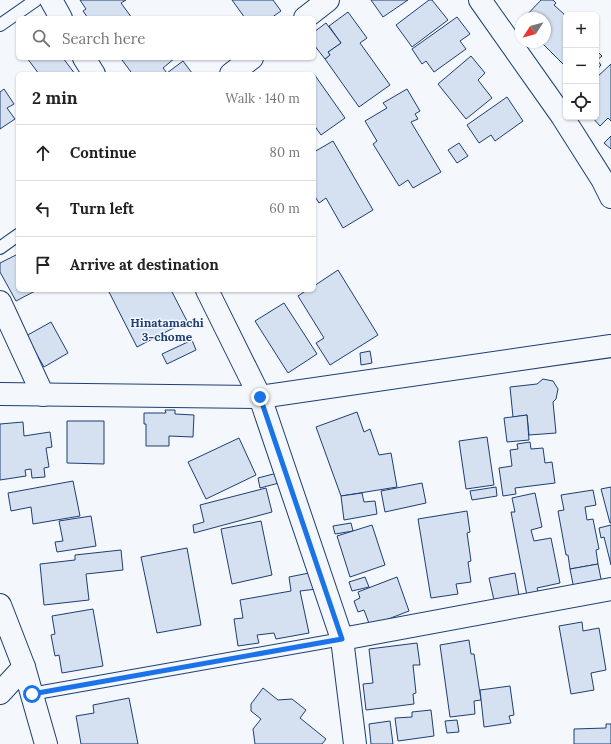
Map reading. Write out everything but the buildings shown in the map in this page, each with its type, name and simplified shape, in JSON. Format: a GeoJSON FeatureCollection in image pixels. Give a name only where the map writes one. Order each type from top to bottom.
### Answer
{"type":"FeatureCollection","features":[{"type":"Feature","properties":{"kind":"street"},"geometry":{"type":"LineString","coordinates":[[51,0],[60,16]]}},
{"type":"Feature","properties":{"kind":"street"},"geometry":{"type":"LineString","coordinates":[[308,16],[328,0]]}},
{"type":"Feature","properties":{"kind":"street"},"geometry":{"type":"LineString","coordinates":[[480,0],[562,116],[602,179],[611,197]]}},
{"type":"Feature","properties":{"kind":"street"},"geometry":{"type":"LineString","coordinates":[[85,60],[93,72]]}},
{"type":"Feature","properties":{"kind":"street"},"geometry":{"type":"LineString","coordinates":[[234,72],[249,60]]}},
{"type":"Feature","properties":{"kind":"street"},"geometry":{"type":"LineString","coordinates":[[208,292],[260,397],[342,639],[355,744]]}},
{"type":"Feature","properties":{"kind":"street"},"geometry":{"type":"LineString","coordinates":[[0,302],[43,395]]}},
{"type":"Feature","properties":{"kind":"street"},"geometry":{"type":"LineString","coordinates":[[0,394],[260,397],[611,346]]}},
{"type":"Feature","properties":{"kind":"street"},"geometry":{"type":"LineString","coordinates":[[342,639],[611,589]]}},
{"type":"Feature","properties":{"kind":"street"},"geometry":{"type":"LineString","coordinates":[[0,605],[24,667],[46,744]]}},
{"type":"Feature","properties":{"kind":"street"},"geometry":{"type":"LineString","coordinates":[[0,693],[24,667]]}},
{"type":"Feature","properties":{"kind":"lane"},"geometry":{"type":"LineString","coordinates":[[0,25],[36,0]]}},
{"type":"Feature","properties":{"kind":"lane"},"geometry":{"type":"LineString","coordinates":[[0,248],[16,236]]}},
{"type":"Feature","properties":{"kind":"lane"},"geometry":{"type":"LineString","coordinates":[[32,694],[342,639]]}},
{"type":"Feature","properties":{"kind":"district","name":"Hinatamachi 3-chome"},"geometry":{"type":"Point","coordinates":[167,330]}},
{"type":"Feature","properties":{"kind":"route"},"geometry":{"type":"LineString","coordinates":[[32,694],[342,639],[260,397]]}}]}
